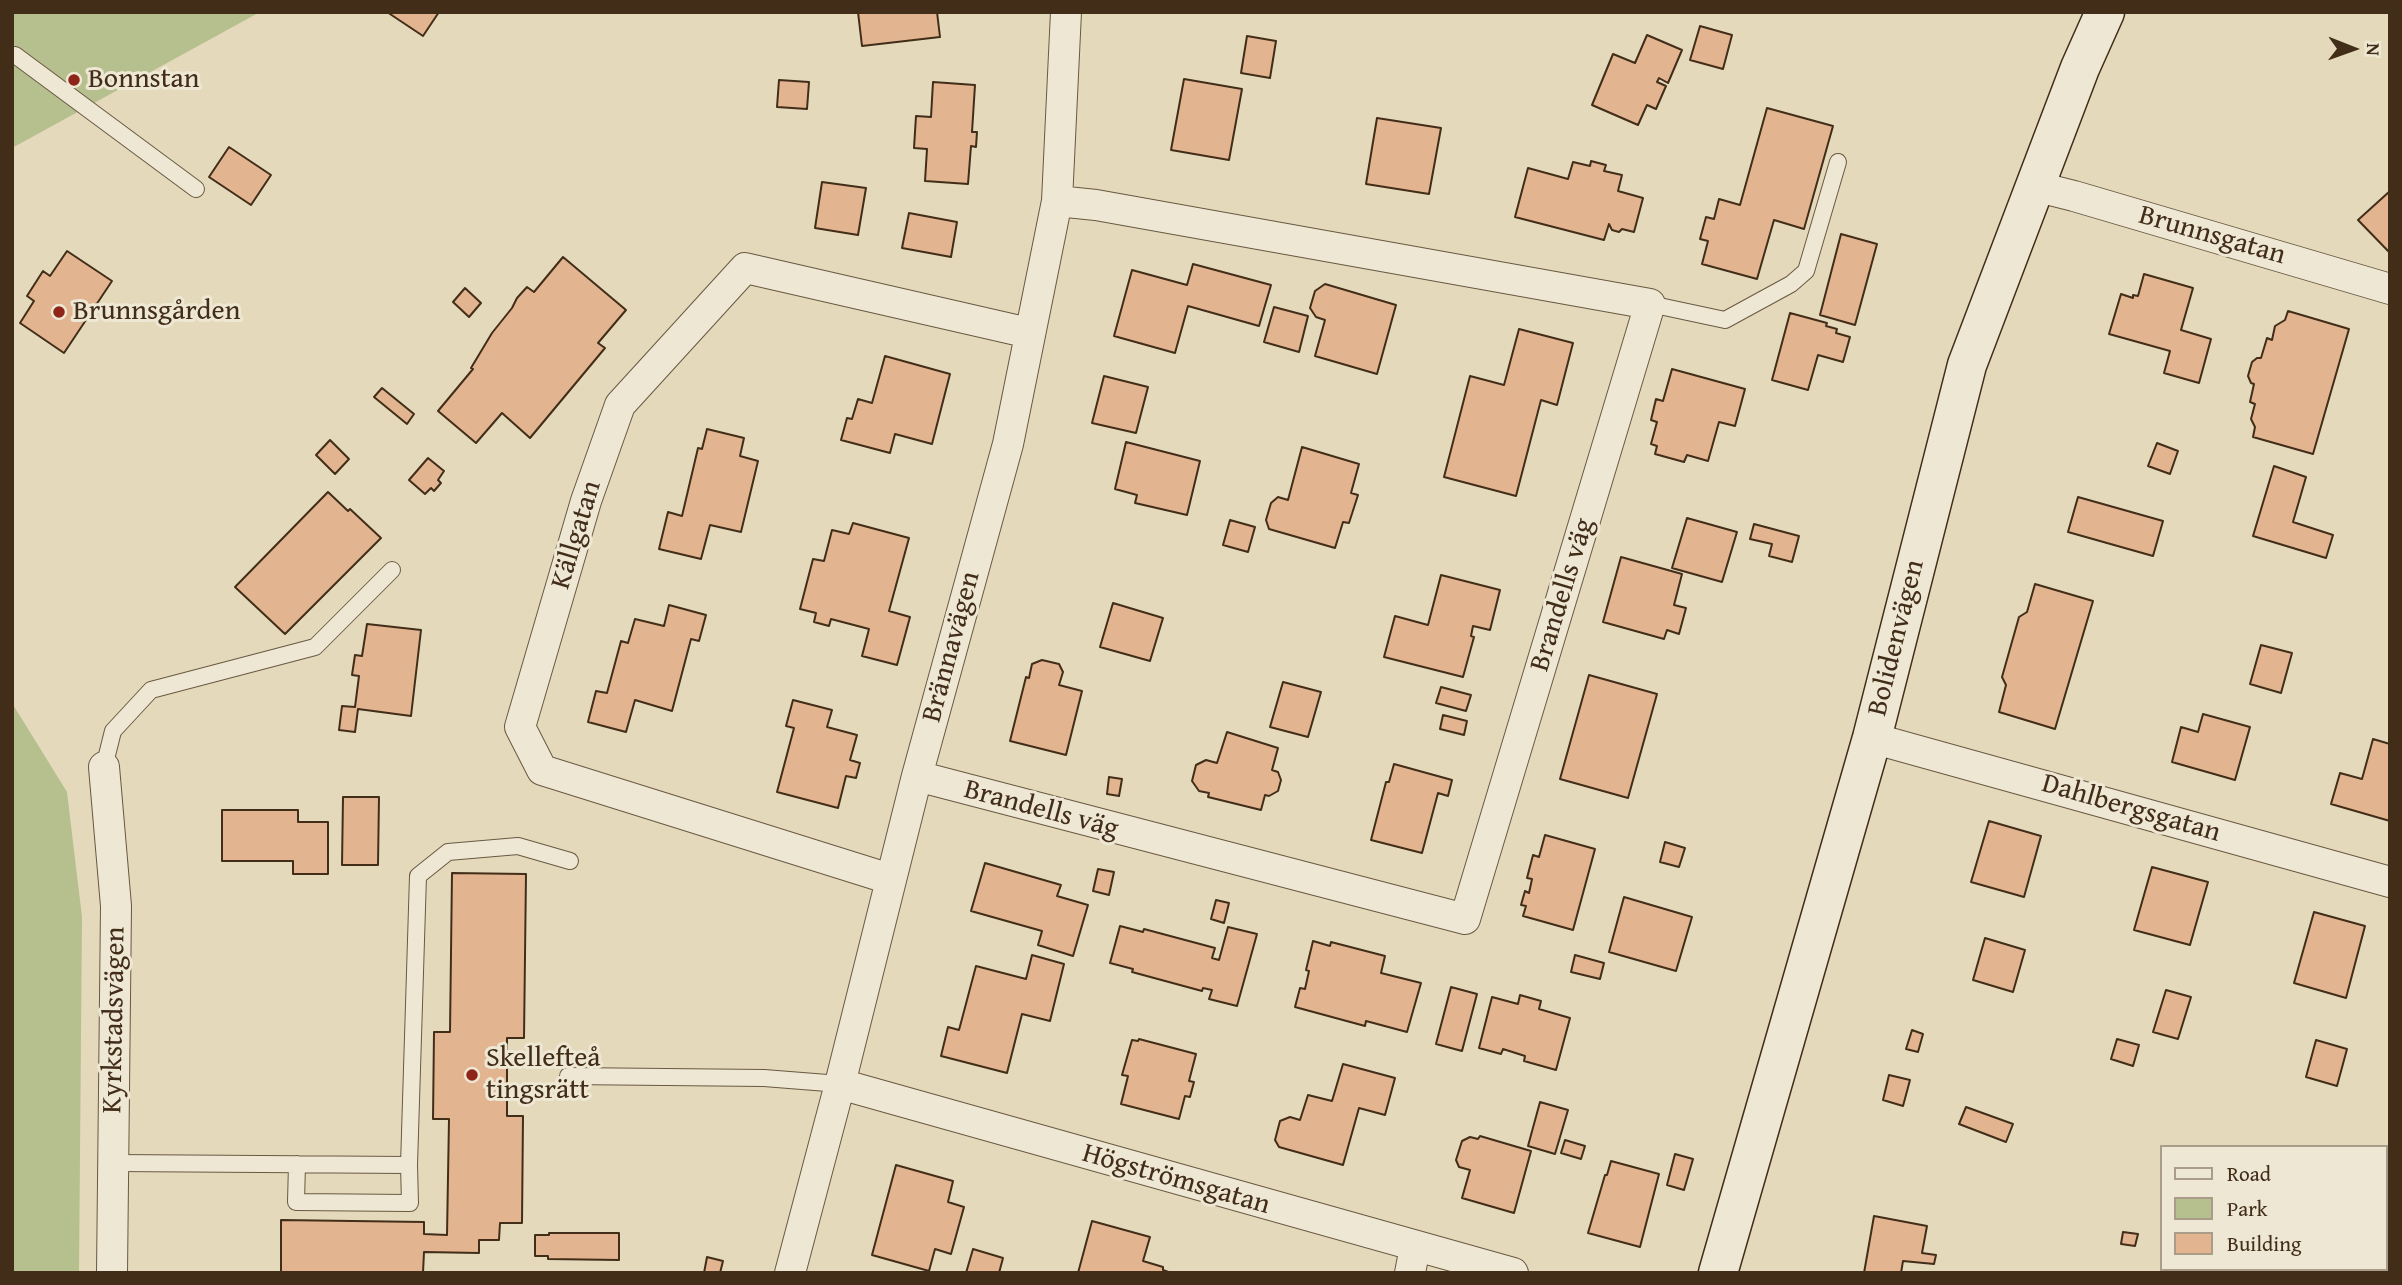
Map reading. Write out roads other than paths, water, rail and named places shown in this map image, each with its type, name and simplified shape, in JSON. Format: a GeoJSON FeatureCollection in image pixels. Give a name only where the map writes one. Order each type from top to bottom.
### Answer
{"type":"FeatureCollection","features":[{"type":"Feature","properties":{"kind":"main road","name":"Bolidenvägen"},"geometry":{"type":"LineString","coordinates":[[1717,1273],[1872,737],[1967,365],[2080,68],[2105,12]]}},
{"type":"Feature","properties":{"kind":"street","name":"Brännavägen"},"geometry":{"type":"LineString","coordinates":[[790,1273],[890,879],[1007,444],[1058,201],[1066,12]]}},
{"type":"Feature","properties":{"kind":"street","name":"Brunnsgatan"},"geometry":{"type":"LineString","coordinates":[[2034,186],[2390,289]]}},
{"type":"Feature","properties":{"kind":"street"},"geometry":{"type":"LineString","coordinates":[[1058,201],[1096,205],[1650,304]]}},
{"type":"Feature","properties":{"kind":"street","name":"Källgatan"},"geometry":{"type":"LineString","coordinates":[[890,879],[542,770],[520,727],[586,501],[621,405],[745,268],[1029,333]]}},
{"type":"Feature","properties":{"kind":"street","name":"Brandells väg"},"geometry":{"type":"LineString","coordinates":[[917,776],[1465,919],[1650,304]]}},
{"type":"Feature","properties":{"kind":"street","name":"Dahlbergsgatan"},"geometry":{"type":"LineString","coordinates":[[1872,737],[2390,882]]}},
{"type":"Feature","properties":{"kind":"street","name":"Kyrkstadsvägen"},"geometry":{"type":"LineString","coordinates":[[104,767],[116,906],[112,1273]]}},
{"type":"Feature","properties":{"kind":"street","name":"Högströmsgatan"},"geometry":{"type":"LineString","coordinates":[[840,1084],[1413,1260],[1513,1273]]}},
{"type":"Feature","properties":{"kind":"lane"},"geometry":{"type":"LineString","coordinates":[[15,55],[196,189]]}},
{"type":"Feature","properties":{"kind":"lane"},"geometry":{"type":"LineString","coordinates":[[1650,304],[1725,320],[1791,284],[1806,271],[1838,162]]}},
{"type":"Feature","properties":{"kind":"lane"},"geometry":{"type":"LineString","coordinates":[[104,767],[113,732],[151,690],[316,648],[392,570]]}},
{"type":"Feature","properties":{"kind":"lane"},"geometry":{"type":"LineString","coordinates":[[297,1164],[296,1202],[410,1203],[418,876],[448,852],[518,846],[570,861]]}},
{"type":"Feature","properties":{"kind":"lane"},"geometry":{"type":"LineString","coordinates":[[568,1076],[764,1078],[840,1084]]}},
{"type":"Feature","properties":{"kind":"lane"},"geometry":{"type":"LineString","coordinates":[[113,1163],[409,1165]]}},
{"type":"Feature","properties":{"kind":"place","name":"Bonnstan"},"geometry":{"type":"Point","coordinates":[74,80]}},
{"type":"Feature","properties":{"kind":"place","name":"Brunnsgården"},"geometry":{"type":"Point","coordinates":[59,312]}},
{"type":"Feature","properties":{"kind":"place","name":"Skellefteå tingsrätt"},"geometry":{"type":"Point","coordinates":[472,1075]}}]}
